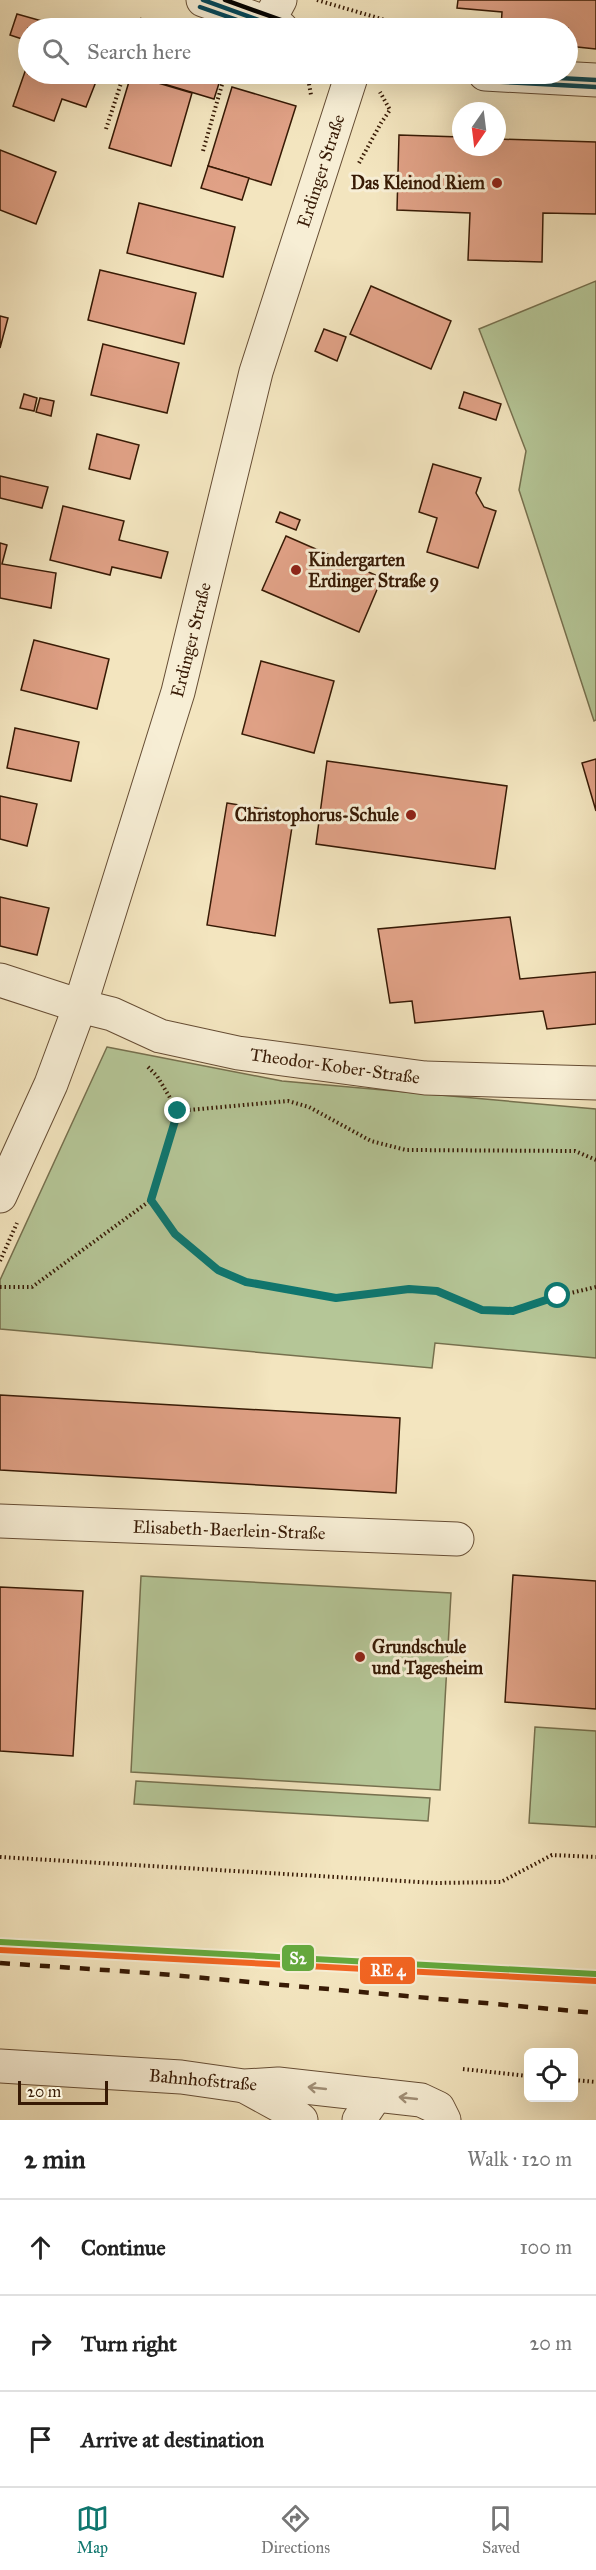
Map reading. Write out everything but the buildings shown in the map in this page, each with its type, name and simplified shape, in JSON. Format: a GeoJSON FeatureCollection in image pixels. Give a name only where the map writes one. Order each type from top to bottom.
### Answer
{"type":"FeatureCollection","features":[{"type":"Feature","properties":{"kind":"street"},"geometry":{"type":"LineString","coordinates":[[203,0],[276,17]]}},
{"type":"Feature","properties":{"kind":"street"},"geometry":{"type":"LineString","coordinates":[[578,79],[596,80]]}},
{"type":"Feature","properties":{"kind":"street","name":"Erdinger Straße"},"geometry":{"type":"LineString","coordinates":[[0,1196],[51,1084],[80,1006],[178,692],[256,372],[349,84]]}},
{"type":"Feature","properties":{"kind":"street","name":"Theodor-Kober-Straße"},"geometry":{"type":"LineString","coordinates":[[0,980],[112,1014],[160,1036],[238,1053],[425,1078],[596,1083]]}},
{"type":"Feature","properties":{"kind":"street","name":"Elisabeth-Baerlein-Straße"},"geometry":{"type":"LineString","coordinates":[[0,1521],[457,1539]]}},
{"type":"Feature","properties":{"kind":"street","name":"Bahnhofstraße"},"geometry":{"type":"LineString","coordinates":[[0,2066],[181,2077],[244,2086],[278,2084],[367,2107],[421,2100],[441,2114]]}},
{"type":"Feature","properties":{"kind":"street"},"geometry":{"type":"LineString","coordinates":[[244,2086],[288,2110],[301,2120]]}},
{"type":"Feature","properties":{"kind":"path"},"geometry":{"type":"LineString","coordinates":[[317,0],[378,18]]}},
{"type":"Feature","properties":{"kind":"path"},"geometry":{"type":"LineString","coordinates":[[106,129],[121,84]]}},
{"type":"Feature","properties":{"kind":"path"},"geometry":{"type":"LineString","coordinates":[[203,151],[222,84]]}},
{"type":"Feature","properties":{"kind":"path"},"geometry":{"type":"LineString","coordinates":[[0,1287],[32,1287],[151,1200],[178,1111],[157,1076],[141,1060]]}},
{"type":"Feature","properties":{"kind":"path"},"geometry":{"type":"LineString","coordinates":[[178,1111],[288,1101],[309,1107],[371,1141],[406,1150],[575,1150],[596,1160]]}},
{"type":"Feature","properties":{"kind":"path"},"geometry":{"type":"LineString","coordinates":[[151,1200],[175,1234],[218,1270],[246,1282],[336,1298],[409,1289],[437,1291],[482,1310],[513,1311],[558,1296],[596,1287]]}},
{"type":"Feature","properties":{"kind":"path"},"geometry":{"type":"LineString","coordinates":[[0,1857],[436,1883],[501,1882],[552,1856],[596,1857]]}},
{"type":"Feature","properties":{"kind":"path"},"geometry":{"type":"LineString","coordinates":[[464,2069],[524,2076]]}},
{"type":"Feature","properties":{"kind":"path"},"geometry":{"type":"LineString","coordinates":[[578,2080],[596,2082]]}},
{"type":"Feature","properties":{"kind":"green space"},"geometry":{"type":"Polygon","coordinates":[[[596,281],[596,720],[594,721],[519,490],[526,451],[479,329],[596,281]]]}},
{"type":"Feature","properties":{"kind":"green space"},"geometry":{"type":"Polygon","coordinates":[[[107,1047],[282,1081],[596,1109],[596,1358],[435,1343],[432,1368],[0,1329],[0,1280],[107,1047]]]}},
{"type":"Feature","properties":{"kind":"green space"},"geometry":{"type":"Polygon","coordinates":[[[141,1576],[451,1593],[440,1790],[131,1772],[141,1576]]]}},
{"type":"Feature","properties":{"kind":"green space"},"geometry":{"type":"Polygon","coordinates":[[[535,1727],[596,1731],[596,1827],[529,1823],[535,1727]]]}},
{"type":"Feature","properties":{"kind":"green space"},"geometry":{"type":"Polygon","coordinates":[[[136,1781],[430,1798],[428,1821],[134,1804],[136,1781]]]}},
{"type":"Feature","properties":{"kind":"railway"},"geometry":{"type":"LineString","coordinates":[[0,1963],[149,1973],[596,2013]]}},
{"type":"Feature","properties":{"kind":"transit line"},"geometry":{"type":"LineString","coordinates":[[203,0],[253,18]]}},
{"type":"Feature","properties":{"kind":"transit line"},"geometry":{"type":"LineString","coordinates":[[225,0],[276,18]]}},
{"type":"Feature","properties":{"kind":"transit line"},"geometry":{"type":"LineString","coordinates":[[200,7],[231,18]]}},
{"type":"Feature","properties":{"kind":"transit line"},"geometry":{"type":"LineString","coordinates":[[578,79],[596,80]]}},
{"type":"Feature","properties":{"kind":"transit line"},"geometry":{"type":"LineString","coordinates":[[540,84],[596,87]]}},
{"type":"Feature","properties":{"kind":"transit line","name":"S2"},"geometry":{"type":"LineString","coordinates":[[0,1942],[596,1974]]}},
{"type":"Feature","properties":{"kind":"transit line"},"geometry":{"type":"LineString","coordinates":[[0,1950],[596,1981]]}},
{"type":"Feature","properties":{"kind":"place","name":"Das Kleinod Riem"},"geometry":{"type":"Point","coordinates":[497,183]}},
{"type":"Feature","properties":{"kind":"place","name":"Kindergarten Erdinger Straße 9"},"geometry":{"type":"Point","coordinates":[296,570]}},
{"type":"Feature","properties":{"kind":"place","name":"Christophorus-Schule"},"geometry":{"type":"Point","coordinates":[411,815]}},
{"type":"Feature","properties":{"kind":"place","name":"Grundschule und Tagesheim"},"geometry":{"type":"Point","coordinates":[360,1657]}},
{"type":"Feature","properties":{"kind":"route"},"geometry":{"type":"LineString","coordinates":[[178,1111],[151,1200],[175,1234],[218,1270],[246,1282],[336,1298],[409,1289],[437,1291],[482,1310],[513,1311],[558,1296]]}}]}
